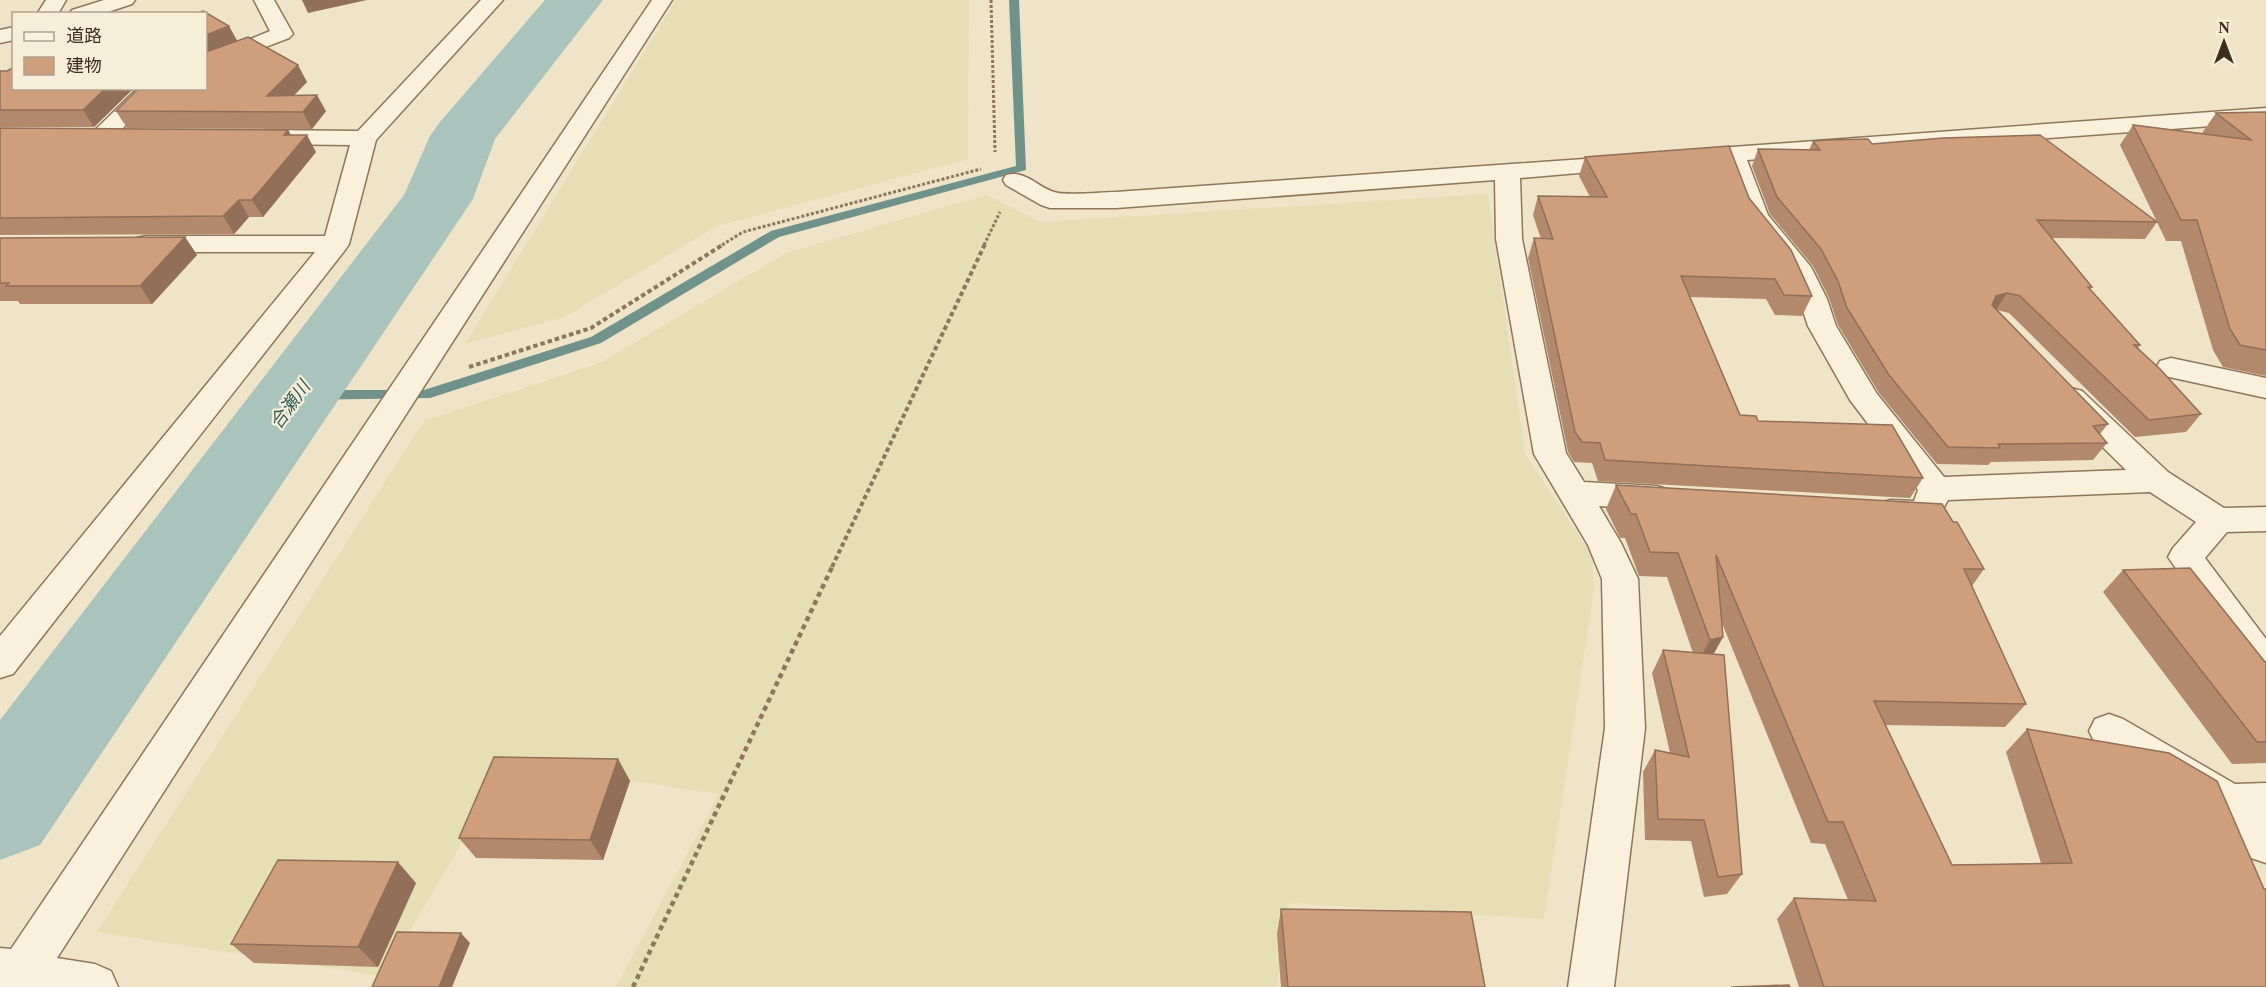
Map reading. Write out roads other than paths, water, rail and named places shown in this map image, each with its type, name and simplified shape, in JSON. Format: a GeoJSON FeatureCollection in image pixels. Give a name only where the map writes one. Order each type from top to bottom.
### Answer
{"type":"FeatureCollection","features":[{"type":"Feature","properties":{"kind":"street"},"geometry":{"type":"LineString","coordinates":[[85,12],[124,0]]}},
{"type":"Feature","properties":{"kind":"street"},"geometry":{"type":"LineString","coordinates":[[207,64],[282,34],[264,0]]}},
{"type":"Feature","properties":{"kind":"street"},"geometry":{"type":"LineString","coordinates":[[0,663],[15,622],[336,244],[364,138],[493,0]]}},
{"type":"Feature","properties":{"kind":"street"},"geometry":{"type":"LineString","coordinates":[[95,987],[11,977],[407,387],[662,0]]}},
{"type":"Feature","properties":{"kind":"street"},"geometry":{"type":"LineString","coordinates":[[137,137],[90,137],[149,90]]}},
{"type":"Feature","properties":{"kind":"street"},"geometry":{"type":"LineString","coordinates":[[1009,172],[1050,200],[1116,200],[1507,173],[1889,141],[2266,115]]}},
{"type":"Feature","properties":{"kind":"street"},"geometry":{"type":"LineString","coordinates":[[245,137],[364,138]]}},
{"type":"Feature","properties":{"kind":"street"},"geometry":{"type":"LineString","coordinates":[[1732,154],[1756,217],[1797,267],[1813,299],[1822,326],[1865,400],[1935,489]]}},
{"type":"Feature","properties":{"kind":"street"},"geometry":{"type":"LineString","coordinates":[[1507,173],[1509,239],[1550,454],[1604,543],[1620,579],[1625,728],[1591,987]]}},
{"type":"Feature","properties":{"kind":"street"},"geometry":{"type":"LineString","coordinates":[[122,244],[336,244]]}},
{"type":"Feature","properties":{"kind":"street"},"geometry":{"type":"LineString","coordinates":[[2171,368],[2266,388]]}},
{"type":"Feature","properties":{"kind":"street"},"geometry":{"type":"LineString","coordinates":[[2052,379],[2156,480],[2218,520],[2266,519]]}},
{"type":"Feature","properties":{"kind":"street"},"geometry":{"type":"LineString","coordinates":[[1935,489],[2156,480]]}},
{"type":"Feature","properties":{"kind":"street"},"geometry":{"type":"LineString","coordinates":[[1865,510],[1923,514],[1931,503],[1935,489]]}},
{"type":"Feature","properties":{"kind":"street"},"geometry":{"type":"LineString","coordinates":[[1573,493],[1690,500]]}},
{"type":"Feature","properties":{"kind":"street"},"geometry":{"type":"LineString","coordinates":[[2218,520],[2185,557],[2266,667]]}},
{"type":"Feature","properties":{"kind":"street"},"geometry":{"type":"LineString","coordinates":[[2109,731],[2248,802],[2266,844]]}},
{"type":"Feature","properties":{"kind":"waterway","name":"合瀬川"},"geometry":{"type":"LineString","coordinates":[[0,809],[438,199],[463,136],[575,0]]}},
{"type":"Feature","properties":{"kind":"waterway"},"geometry":{"type":"LineString","coordinates":[[297,395],[425,395],[596,340],[775,234],[1022,168],[1014,0]]}}]}
